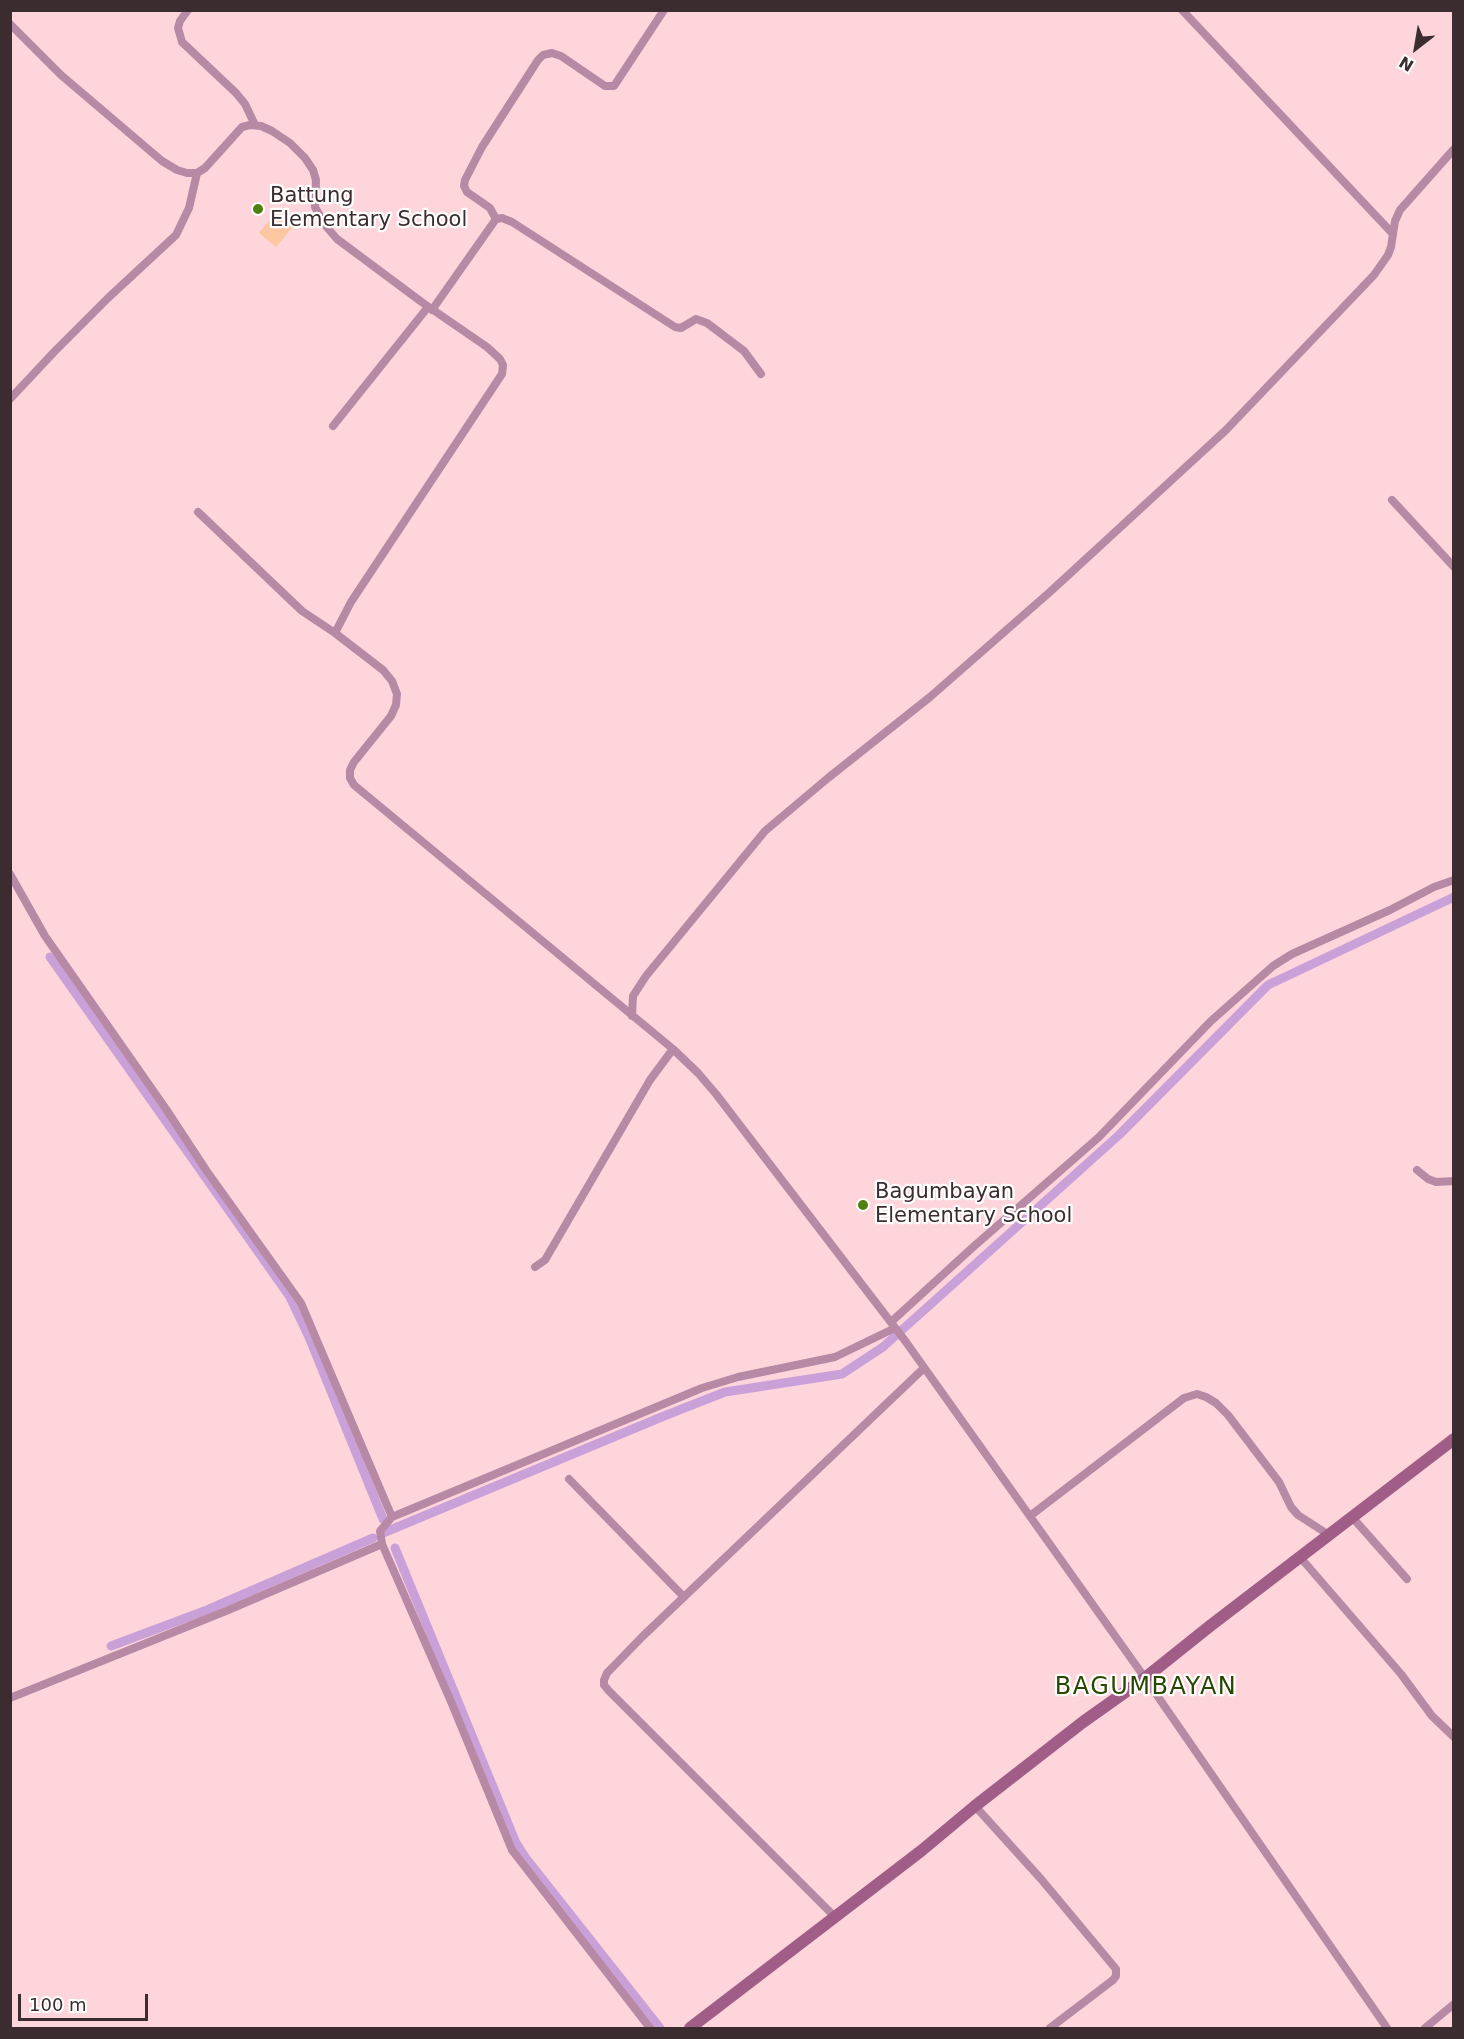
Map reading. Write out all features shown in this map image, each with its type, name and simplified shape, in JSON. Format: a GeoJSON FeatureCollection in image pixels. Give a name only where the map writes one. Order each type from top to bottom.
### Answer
{"type":"FeatureCollection","features":[{"type":"Feature","properties":{"kind":"main road"},"geometry":{"type":"LineString","coordinates":[[690,2028],[921,1851],[1083,1722],[1145,1678],[1454,1438]]}},
{"type":"Feature","properties":{"kind":"street"},"geometry":{"type":"LineString","coordinates":[[188,10],[178,28],[182,42],[236,93],[245,104],[255,125]]}},
{"type":"Feature","properties":{"kind":"street"},"geometry":{"type":"LineString","coordinates":[[496,219],[490,208],[467,192],[464,186],[465,180],[482,147],[538,60],[543,55],[552,53],[561,56],[605,86],[614,86],[664,10]]}},
{"type":"Feature","properties":{"kind":"street"},"geometry":{"type":"LineString","coordinates":[[1182,10],[1393,234]]}},
{"type":"Feature","properties":{"kind":"street"},"geometry":{"type":"LineString","coordinates":[[10,24],[61,75],[162,161],[177,170],[187,173],[205,168],[242,127],[255,125],[272,130],[290,143],[313,170],[316,180],[315,207],[325,225],[337,238],[430,308],[495,353],[503,365],[502,374],[351,602],[335,633]]}},
{"type":"Feature","properties":{"kind":"street"},"geometry":{"type":"LineString","coordinates":[[632,1016],[633,996],[646,976],[765,831],[930,697],[1025,614],[1226,430],[1374,275],[1388,255],[1395,221],[1400,210],[1454,149]]}},
{"type":"Feature","properties":{"kind":"street"},"geometry":{"type":"LineString","coordinates":[[10,399],[62,344],[176,235],[189,208],[197,172]]}},
{"type":"Feature","properties":{"kind":"street"},"geometry":{"type":"LineString","coordinates":[[333,426],[430,308],[496,219],[502,218],[512,222],[675,327],[681,328],[696,319],[706,323],[744,351],[760,374]]}},
{"type":"Feature","properties":{"kind":"street"},"geometry":{"type":"LineString","coordinates":[[1392,500],[1454,567]]}},
{"type":"Feature","properties":{"kind":"street"},"geometry":{"type":"LineString","coordinates":[[198,512],[302,610],[383,670],[392,681],[397,694],[392,716],[354,762],[350,770],[350,778],[354,785],[673,1049],[698,1073],[738,1121],[906,1342],[1145,1678],[1387,2028]]}},
{"type":"Feature","properties":{"kind":"street"},"geometry":{"type":"LineString","coordinates":[[10,874],[51,946],[300,1303],[392,1517]]}},
{"type":"Feature","properties":{"kind":"street"},"geometry":{"type":"LineString","coordinates":[[650,2028],[512,1850],[452,1704],[382,1544],[380,1531],[392,1517],[702,1389],[738,1377],[835,1357],[894,1327],[972,1248],[1099,1137],[1211,1021],[1273,966],[1292,954],[1390,910],[1434,886],[1454,880]]}},
{"type":"Feature","properties":{"kind":"street"},"geometry":{"type":"LineString","coordinates":[[617,1004],[633,996]]}},
{"type":"Feature","properties":{"kind":"street"},"geometry":{"type":"LineString","coordinates":[[535,1268],[545,1260],[650,1080],[673,1049]]}},
{"type":"Feature","properties":{"kind":"street"},"geometry":{"type":"LineString","coordinates":[[1418,1170],[1428,1179],[1436,1182],[1454,1181]]}},
{"type":"Feature","properties":{"kind":"street"},"geometry":{"type":"LineString","coordinates":[[835,1917],[604,1685],[604,1680],[607,1673],[684,1597],[924,1368]]}},
{"type":"Feature","properties":{"kind":"street"},"geometry":{"type":"LineString","coordinates":[[1030,1516],[1184,1398],[1197,1394],[1206,1396],[1228,1415],[1279,1482],[1291,1507],[1298,1515],[1329,1535]]}},
{"type":"Feature","properties":{"kind":"street"},"geometry":{"type":"LineString","coordinates":[[569,1479],[684,1597]]}},
{"type":"Feature","properties":{"kind":"street"},"geometry":{"type":"LineString","coordinates":[[1353,1517],[1407,1579]]}},
{"type":"Feature","properties":{"kind":"street"},"geometry":{"type":"LineString","coordinates":[[10,1698],[226,1611],[382,1544]]}},
{"type":"Feature","properties":{"kind":"street"},"geometry":{"type":"LineString","coordinates":[[1300,1557],[1401,1674],[1432,1716],[1454,1737]]}},
{"type":"Feature","properties":{"kind":"street"},"geometry":{"type":"LineString","coordinates":[[975,1806],[1041,1879],[1116,1969],[1116,1976],[1113,1980],[1050,2028]]}},
{"type":"Feature","properties":{"kind":"street"},"geometry":{"type":"LineString","coordinates":[[1425,2028],[1454,2004]]}},
{"type":"Feature","properties":{"kind":"shaded area"},"geometry":{"type":"Polygon","coordinates":[[[277,212],[294,225],[276,247],[259,233],[277,212]]]}},
{"type":"Feature","properties":{"kind":"waterway"},"geometry":{"type":"LineString","coordinates":[[383,1533],[725,1392],[842,1374],[883,1347],[1119,1135],[1268,985],[1454,897]]}},
{"type":"Feature","properties":{"kind":"waterway"},"geometry":{"type":"LineString","coordinates":[[50,957],[290,1297],[309,1337],[383,1519]]}},
{"type":"Feature","properties":{"kind":"waterway"},"geometry":{"type":"LineString","coordinates":[[111,1646],[207,1610],[373,1538]]}},
{"type":"Feature","properties":{"kind":"waterway"},"geometry":{"type":"LineString","coordinates":[[395,1548],[516,1843],[660,2028]]}},
{"type":"Feature","properties":{"kind":"place","name":"Battung Elementary School"},"geometry":{"type":"Point","coordinates":[258,209]}},
{"type":"Feature","properties":{"kind":"place","name":"Bagumbayan Elementary School"},"geometry":{"type":"Point","coordinates":[863,1205]}},
{"type":"Feature","properties":{"kind":"district","name":"BAGUMBAYAN"},"geometry":{"type":"Point","coordinates":[1146,1688]}}]}
